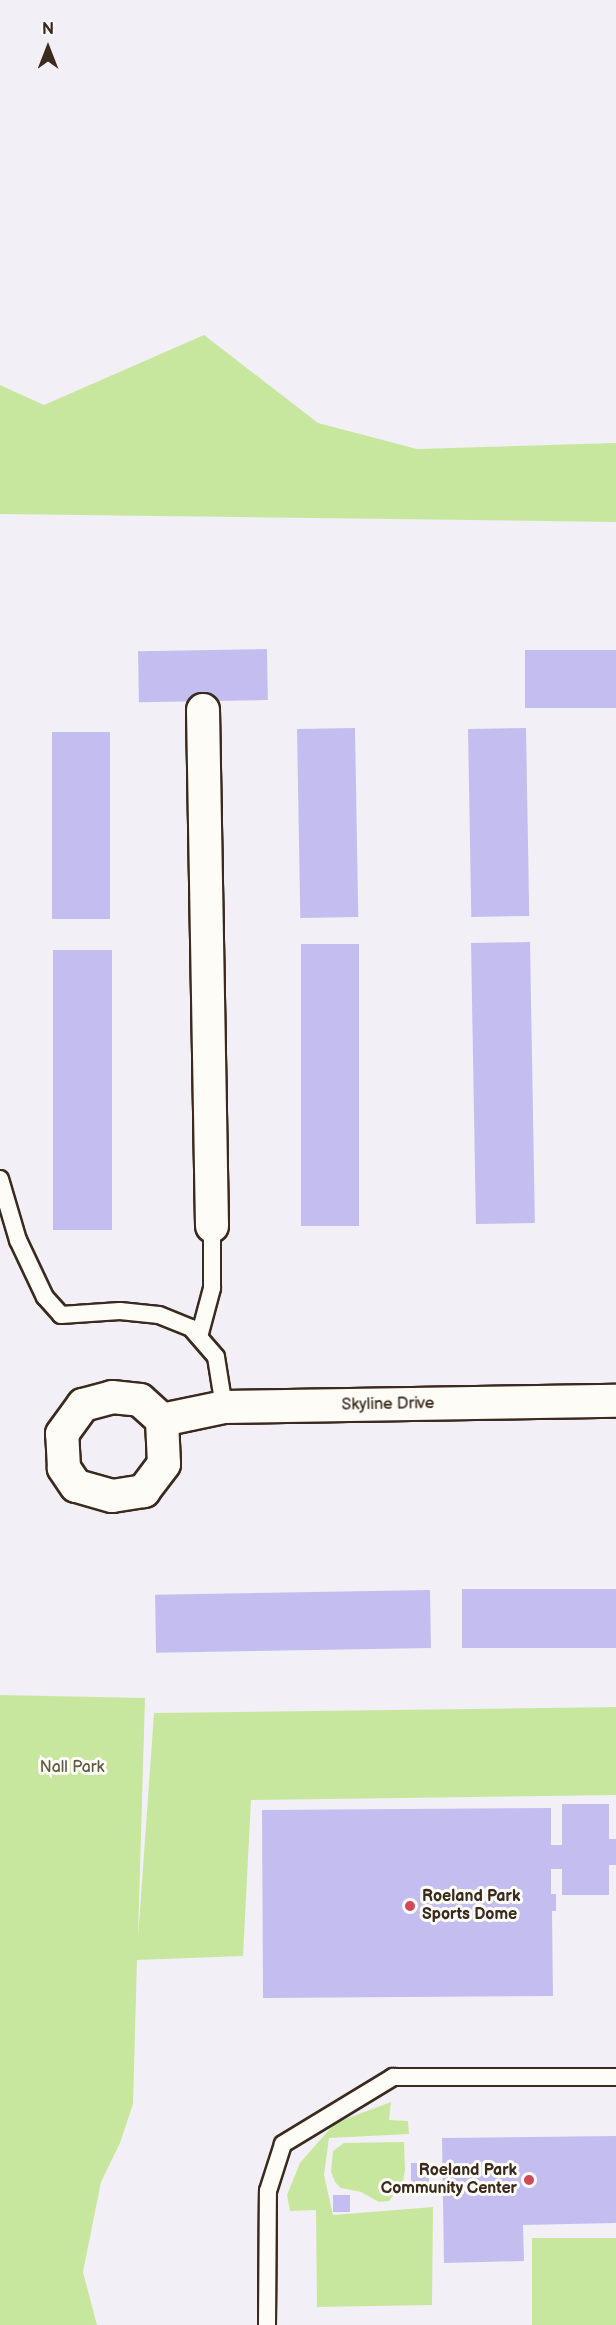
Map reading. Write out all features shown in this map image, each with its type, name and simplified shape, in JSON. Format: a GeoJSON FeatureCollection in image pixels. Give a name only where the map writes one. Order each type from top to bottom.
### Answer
{"type":"FeatureCollection","features":[{"type":"Feature","properties":{"kind":"street"},"geometry":{"type":"LineString","coordinates":[[203,711],[212,1226]]}},
{"type":"Feature","properties":{"kind":"street","name":"Skyline Drive"},"geometry":{"type":"LineString","coordinates":[[162,1420],[224,1407],[616,1401]]}},
{"type":"Feature","properties":{"kind":"lane"},"geometry":{"type":"LineString","coordinates":[[0,1179],[18,1240],[45,1297],[61,1315],[120,1311],[159,1315],[191,1328],[216,1357],[224,1407]]}},
{"type":"Feature","properties":{"kind":"lane"},"geometry":{"type":"LineString","coordinates":[[199,1337],[212,1288],[212,1226]]}},
{"type":"Feature","properties":{"kind":"lane"},"geometry":{"type":"LineString","coordinates":[[267,2325],[268,2191],[283,2144],[393,2076],[616,2077]]}},
{"type":"Feature","properties":{"kind":"green space"},"geometry":{"type":"Polygon","coordinates":[[[204,335],[318,423],[417,449],[616,443],[616,522],[0,514],[0,385],[44,405],[204,335]]]}},
{"type":"Feature","properties":{"kind":"green space","name":"Nall Park"},"geometry":{"type":"Polygon","coordinates":[[[0,1695],[145,1698],[138,1938],[154,1713],[616,1707],[616,1795],[251,1800],[243,1956],[137,1960],[133,2104],[120,2143],[101,2182],[83,2272],[97,2325],[0,2325],[0,1695]]]}},
{"type":"Feature","properties":{"kind":"green space"},"geometry":{"type":"Polygon","coordinates":[[[391,2102],[389,2120],[408,2121],[409,2134],[329,2138],[324,2175],[333,2215],[433,2207],[432,2305],[317,2307],[316,2210],[290,2211],[287,2195],[300,2163],[335,2123],[391,2102]]]}},
{"type":"Feature","properties":{"kind":"green space"},"geometry":{"type":"Polygon","coordinates":[[[404,2142],[403,2182],[389,2201],[379,2202],[361,2192],[341,2188],[335,2182],[331,2172],[333,2151],[344,2143],[404,2142]]]}},
{"type":"Feature","properties":{"kind":"green space"},"geometry":{"type":"Polygon","coordinates":[[[532,2238],[616,2238],[616,2325],[532,2325],[532,2238]]]}},
{"type":"Feature","properties":{"kind":"building"},"geometry":{"type":"Polygon","coordinates":[[[267,649],[268,700],[139,702],[138,651],[267,649]]]}},
{"type":"Feature","properties":{"kind":"building"},"geometry":{"type":"Polygon","coordinates":[[[525,650],[616,650],[616,708],[525,708],[525,650]]]}},
{"type":"Feature","properties":{"kind":"building"},"geometry":{"type":"Polygon","coordinates":[[[355,728],[358,917],[300,918],[297,729],[355,728]]]}},
{"type":"Feature","properties":{"kind":"building"},"geometry":{"type":"Polygon","coordinates":[[[526,728],[529,916],[471,917],[468,729],[526,728]]]}},
{"type":"Feature","properties":{"kind":"building"},"geometry":{"type":"Polygon","coordinates":[[[52,732],[110,732],[110,919],[52,919],[52,732]]]}},
{"type":"Feature","properties":{"kind":"building"},"geometry":{"type":"Polygon","coordinates":[[[530,942],[535,1223],[476,1224],[471,943],[530,942]]]}},
{"type":"Feature","properties":{"kind":"building"},"geometry":{"type":"Polygon","coordinates":[[[301,944],[359,944],[359,1226],[301,1226],[301,944]]]}},
{"type":"Feature","properties":{"kind":"building"},"geometry":{"type":"Polygon","coordinates":[[[53,950],[112,950],[112,1230],[53,1230],[53,950]]]}},
{"type":"Feature","properties":{"kind":"building"},"geometry":{"type":"Polygon","coordinates":[[[462,1589],[616,1589],[616,1648],[462,1648],[462,1589]]]}},
{"type":"Feature","properties":{"kind":"building"},"geometry":{"type":"Polygon","coordinates":[[[430,1590],[431,1648],[156,1653],[155,1595],[430,1590]]]}},
{"type":"Feature","properties":{"kind":"building","name":"Roeland Park Sports Dome"},"geometry":{"type":"Polygon","coordinates":[[[562,1804],[609,1804],[609,1839],[616,1839],[616,1865],[609,1865],[609,1895],[562,1895],[562,1869],[551,1869],[551,1894],[556,1894],[556,1911],[552,1911],[553,1996],[263,1998],[262,1810],[551,1808],[551,1845],[562,1845],[562,1804]]]}},
{"type":"Feature","properties":{"kind":"building","name":"Roeland Park Community Center"},"geometry":{"type":"Polygon","coordinates":[[[616,2136],[616,2223],[523,2225],[524,2261],[444,2263],[442,2138],[616,2136]]]}},
{"type":"Feature","properties":{"kind":"building"},"geometry":{"type":"Polygon","coordinates":[[[411,2163],[429,2163],[429,2187],[411,2187],[411,2163]]]}},
{"type":"Feature","properties":{"kind":"building"},"geometry":{"type":"Polygon","coordinates":[[[333,2195],[350,2195],[350,2212],[333,2212],[333,2195]]]}},
{"type":"Feature","properties":{"kind":"place","name":"Roeland Park Sports Dome"},"geometry":{"type":"Point","coordinates":[410,1906]}},
{"type":"Feature","properties":{"kind":"place","name":"Roeland Park Community Center"},"geometry":{"type":"Point","coordinates":[529,2180]}}]}
